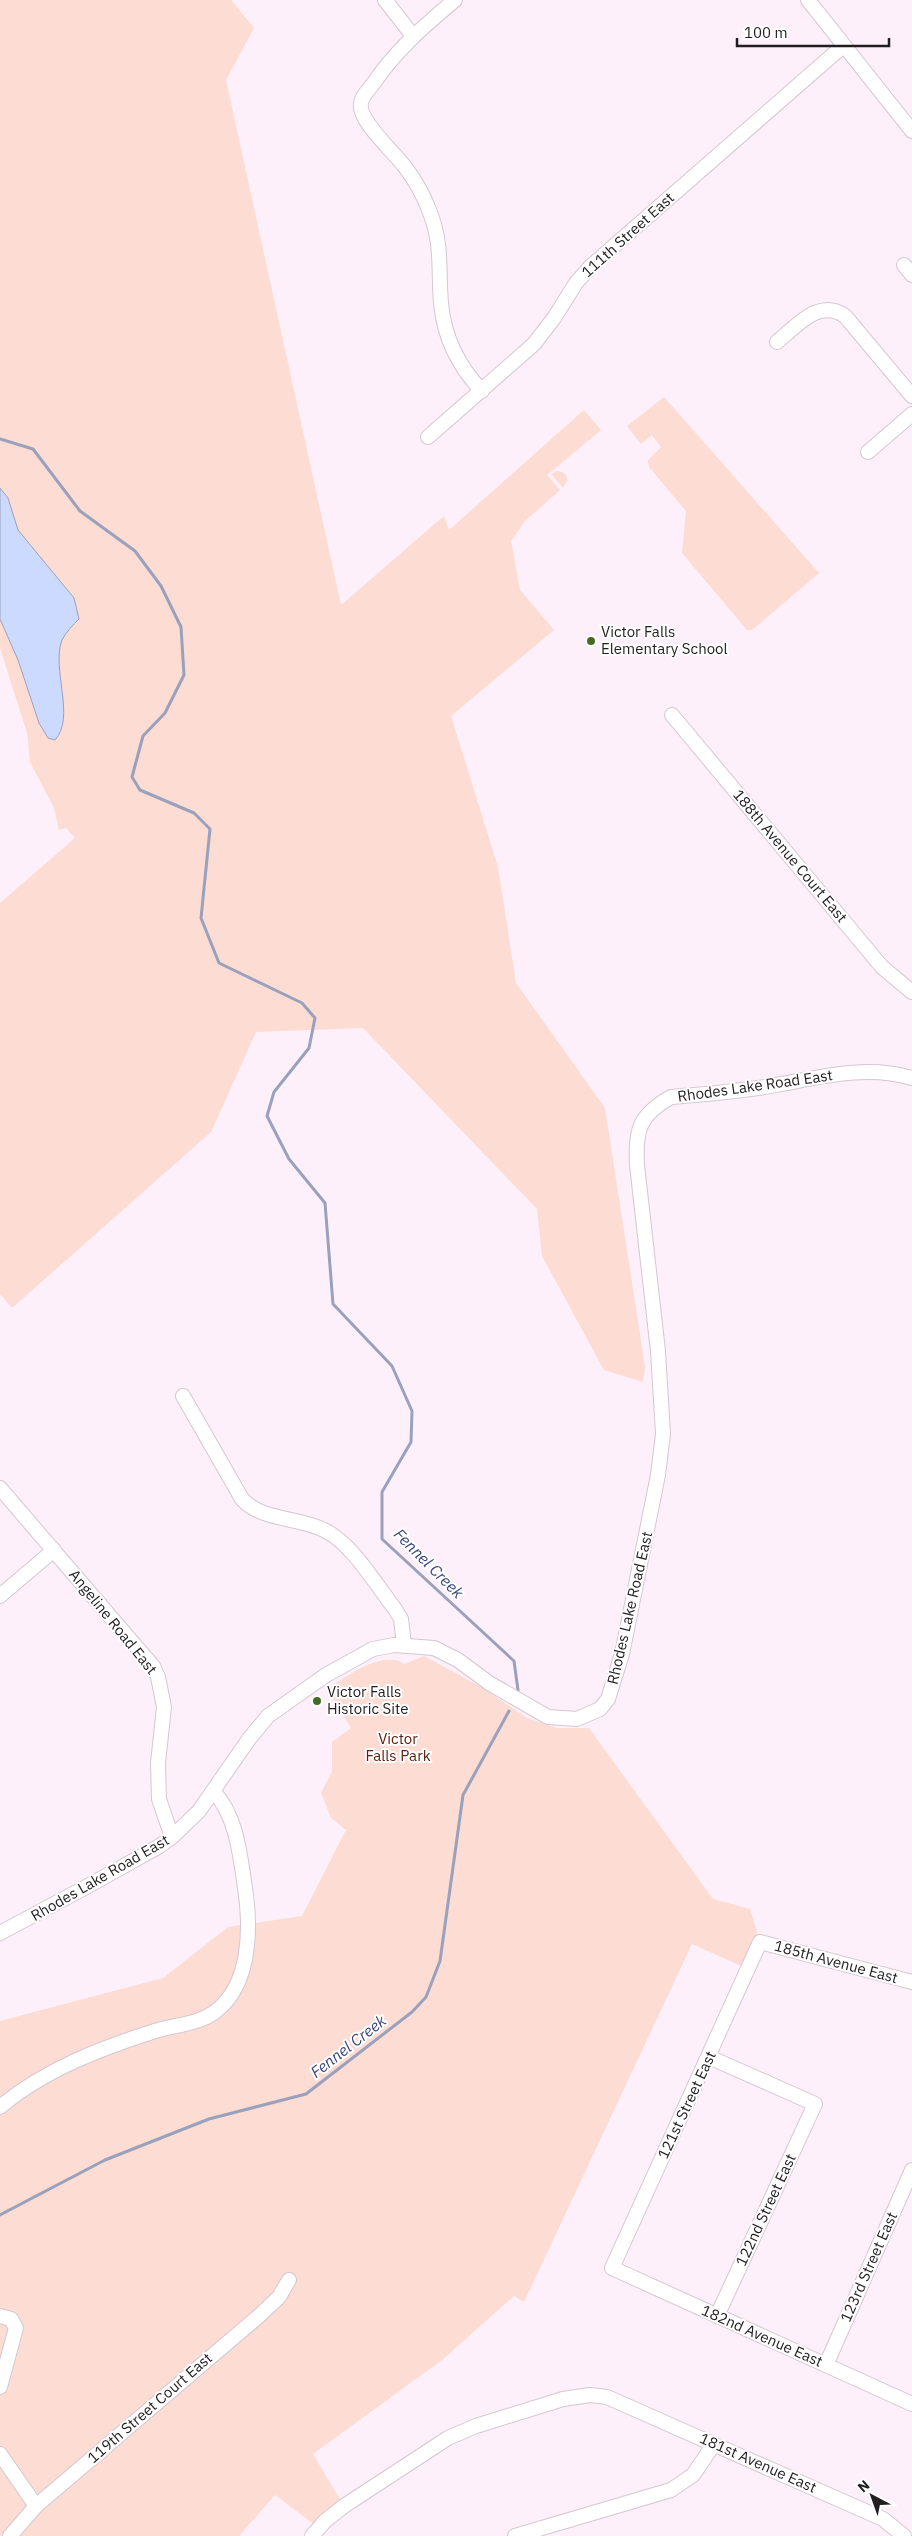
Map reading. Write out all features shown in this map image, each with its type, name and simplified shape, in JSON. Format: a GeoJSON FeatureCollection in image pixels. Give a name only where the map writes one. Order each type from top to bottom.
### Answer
{"type":"FeatureCollection","features":[{"type":"Feature","properties":{"kind":"street"},"geometry":{"type":"LineString","coordinates":[[385,0],[413,36]]}},
{"type":"Feature","properties":{"kind":"street"},"geometry":{"type":"LineString","coordinates":[[455,0],[413,36],[384,67],[361,102],[361,111],[370,125],[405,166],[426,201],[439,242],[441,301],[448,339],[465,371],[482,391]]}},
{"type":"Feature","properties":{"kind":"street"},"geometry":{"type":"LineString","coordinates":[[808,0],[912,131]]}},
{"type":"Feature","properties":{"kind":"street","name":"111th Street East"},"geometry":{"type":"LineString","coordinates":[[428,437],[534,344],[554,318],[576,282],[590,267],[844,46]]}},
{"type":"Feature","properties":{"kind":"street"},"geometry":{"type":"LineString","coordinates":[[777,342],[814,312],[822,309],[837,310],[845,316],[912,396]]}},
{"type":"Feature","properties":{"kind":"street"},"geometry":{"type":"LineString","coordinates":[[868,452],[912,414]]}},
{"type":"Feature","properties":{"kind":"street","name":"188th Avenue Court East"},"geometry":{"type":"LineString","coordinates":[[672,716],[882,967],[912,992]]}},
{"type":"Feature","properties":{"kind":"street","name":"Rhodes Lake Road East"},"geometry":{"type":"LineString","coordinates":[[0,1933],[86,1888],[172,1837],[189,1823],[214,1792],[249,1739],[277,1708],[318,1680],[362,1654],[384,1646],[404,1645],[434,1648],[458,1660],[489,1682],[548,1717],[560,1720],[577,1719],[600,1709],[608,1699],[622,1654],[658,1475],[663,1434],[658,1350],[637,1165],[636,1142],[641,1122],[657,1105],[671,1097],[750,1089],[818,1076],[860,1072],[886,1073],[912,1078]]}},
{"type":"Feature","properties":{"kind":"street"},"geometry":{"type":"LineString","coordinates":[[183,1396],[242,1499],[258,1510],[311,1524],[338,1537],[395,1609],[400,1619],[404,1645]]}},
{"type":"Feature","properties":{"kind":"street","name":"Angeline Road East"},"geometry":{"type":"LineString","coordinates":[[0,1488],[153,1666],[158,1678],[164,1706],[158,1763],[159,1799],[172,1837]]}},
{"type":"Feature","properties":{"kind":"street"},"geometry":{"type":"LineString","coordinates":[[0,1596],[54,1550]]}},
{"type":"Feature","properties":{"kind":"street"},"geometry":{"type":"LineString","coordinates":[[0,2107],[29,2084],[59,2069],[136,2038],[200,2020],[215,2012],[236,1989],[246,1956],[246,1893],[238,1845],[231,1820],[222,1801],[214,1792]]}},
{"type":"Feature","properties":{"kind":"street","name":"185th Avenue East"},"geometry":{"type":"LineString","coordinates":[[760,1942],[912,1982]]}},
{"type":"Feature","properties":{"kind":"street","name":"121st Street East"},"geometry":{"type":"LineString","coordinates":[[612,2268],[760,1942]]}},
{"type":"Feature","properties":{"kind":"street","name":"122nd Street East"},"geometry":{"type":"LineString","coordinates":[[709,2057],[815,2104],[717,2316]]}},
{"type":"Feature","properties":{"kind":"street","name":"123rd Street East"},"geometry":{"type":"LineString","coordinates":[[826,2365],[912,2170]]}},
{"type":"Feature","properties":{"kind":"street","name":"182nd Avenue East"},"geometry":{"type":"LineString","coordinates":[[612,2268],[912,2404]]}},
{"type":"Feature","properties":{"kind":"street","name":"119th Street Court East"},"geometry":{"type":"LineString","coordinates":[[10,2536],[36,2506],[260,2315],[279,2297],[289,2280]]}},
{"type":"Feature","properties":{"kind":"street"},"geometry":{"type":"LineString","coordinates":[[0,2316],[11,2319],[16,2328],[0,2387]]}},
{"type":"Feature","properties":{"kind":"street","name":"181st Avenue East"},"geometry":{"type":"LineString","coordinates":[[312,2536],[325,2521],[344,2506],[448,2438],[476,2426],[563,2400],[590,2395],[607,2397],[883,2519],[904,2536]]}},
{"type":"Feature","properties":{"kind":"street"},"geometry":{"type":"LineString","coordinates":[[515,2536],[672,2490],[692,2475],[714,2444]]}},
{"type":"Feature","properties":{"kind":"street"},"geometry":{"type":"LineString","coordinates":[[0,2454],[36,2506]]}},
{"type":"Feature","properties":{"kind":"green space"},"geometry":{"type":"Polygon","coordinates":[[[0,0],[231,0],[254,28],[226,80],[341,605],[444,516],[449,530],[584,410],[601,430],[547,475],[560,490],[525,521],[511,541],[520,590],[554,630],[451,716],[498,867],[516,983],[605,1108],[645,1367],[643,1382],[604,1370],[542,1256],[537,1209],[363,1028],[256,1032],[211,1132],[12,1308],[0,1294],[0,903],[75,838],[66,828],[59,830],[54,808],[30,762],[27,733],[0,648],[0,0]]]}},
{"type":"Feature","properties":{"kind":"green space"},"geometry":{"type":"Polygon","coordinates":[[[664,397],[819,573],[752,630],[747,630],[682,553],[686,511],[649,467],[648,460],[661,447],[652,435],[641,444],[627,426],[664,397]]]}},
{"type":"Feature","properties":{"kind":"green space"},"geometry":{"type":"Polygon","coordinates":[[[557,471],[567,477],[563,488],[551,474],[557,471]]]}},
{"type":"Feature","properties":{"kind":"green space","name":"Victor Falls Park"},"geometry":{"type":"Polygon","coordinates":[[[424,1656],[483,1688],[527,1718],[557,1728],[589,1728],[713,1899],[750,1909],[760,1942],[748,1969],[692,1944],[524,2302],[514,2296],[442,2360],[313,2454],[344,2506],[319,2528],[275,2495],[239,2536],[0,2536],[0,2021],[163,1978],[228,1927],[302,1916],[346,1830],[331,1818],[321,1793],[332,1771],[332,1742],[351,1728],[327,1689],[364,1666],[375,1662],[396,1660],[404,1664],[424,1656]]]}},
{"type":"Feature","properties":{"kind":"water"},"geometry":{"type":"Polygon","coordinates":[[[0,488],[8,498],[18,530],[74,598],[79,619],[62,640],[59,652],[64,706],[61,730],[55,740],[48,738],[39,723],[18,660],[0,619],[0,488]]]}},
{"type":"Feature","properties":{"kind":"waterway","name":"Fennel Creek"},"geometry":{"type":"LineString","coordinates":[[0,439],[33,449],[80,511],[135,551],[161,586],[181,627],[184,675],[165,713],[143,736],[132,777],[140,790],[194,813],[210,829],[201,918],[219,963],[302,1003],[315,1018],[309,1048],[274,1092],[267,1116],[289,1159],[325,1203],[333,1304],[392,1366],[412,1411],[411,1442],[382,1492],[382,1539],[514,1661],[518,1690]]}},
{"type":"Feature","properties":{"kind":"waterway","name":"Fennel Creek"},"geometry":{"type":"LineString","coordinates":[[0,2215],[105,2160],[209,2119],[306,2094],[412,2012],[426,1997],[440,1961],[463,1795],[509,1711]]}},
{"type":"Feature","properties":{"kind":"place","name":"Victor Falls Elementary School"},"geometry":{"type":"Point","coordinates":[591,641]}},
{"type":"Feature","properties":{"kind":"place","name":"Victor Falls Historic Site"},"geometry":{"type":"Point","coordinates":[317,1701]}}]}
